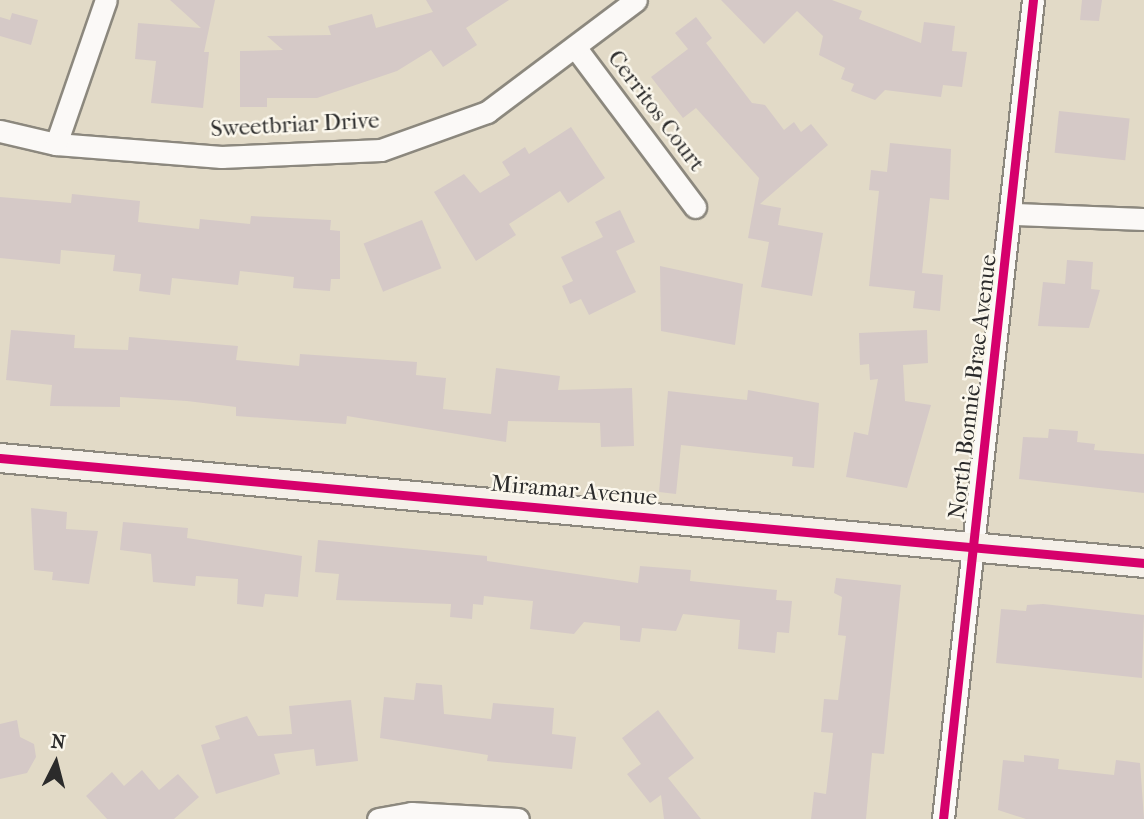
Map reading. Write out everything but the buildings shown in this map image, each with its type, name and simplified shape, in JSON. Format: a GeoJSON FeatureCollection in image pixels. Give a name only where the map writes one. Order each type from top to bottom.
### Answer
{"type":"FeatureCollection","features":[{"type":"Feature","properties":{"kind":"street"},"geometry":{"type":"LineString","coordinates":[[56,144],[106,0]]}},
{"type":"Feature","properties":{"kind":"street","name":"Sweetbriar Drive"},"geometry":{"type":"LineString","coordinates":[[0,131],[56,144],[221,158],[381,150],[487,112],[636,0]]}},
{"type":"Feature","properties":{"kind":"street","name":"North Bonnie Brae Avenue"},"geometry":{"type":"LineString","coordinates":[[943,819],[1013,214],[1033,0]]}},
{"type":"Feature","properties":{"kind":"street","name":"Cerritos Court"},"geometry":{"type":"LineString","coordinates":[[575,47],[695,207]]}},
{"type":"Feature","properties":{"kind":"street"},"geometry":{"type":"LineString","coordinates":[[1013,214],[1144,219]]}},
{"type":"Feature","properties":{"kind":"street","name":"Miramar Avenue"},"geometry":{"type":"LineString","coordinates":[[0,458],[1144,563]]}},
{"type":"Feature","properties":{"kind":"street"},"geometry":{"type":"LineString","coordinates":[[378,819],[411,813],[518,819]]}},
{"type":"Feature","properties":{"kind":"cycle path"},"geometry":{"type":"LineString","coordinates":[[943,819],[1033,0]]}},
{"type":"Feature","properties":{"kind":"cycle path"},"geometry":{"type":"LineString","coordinates":[[0,458],[1144,563]]}}]}
